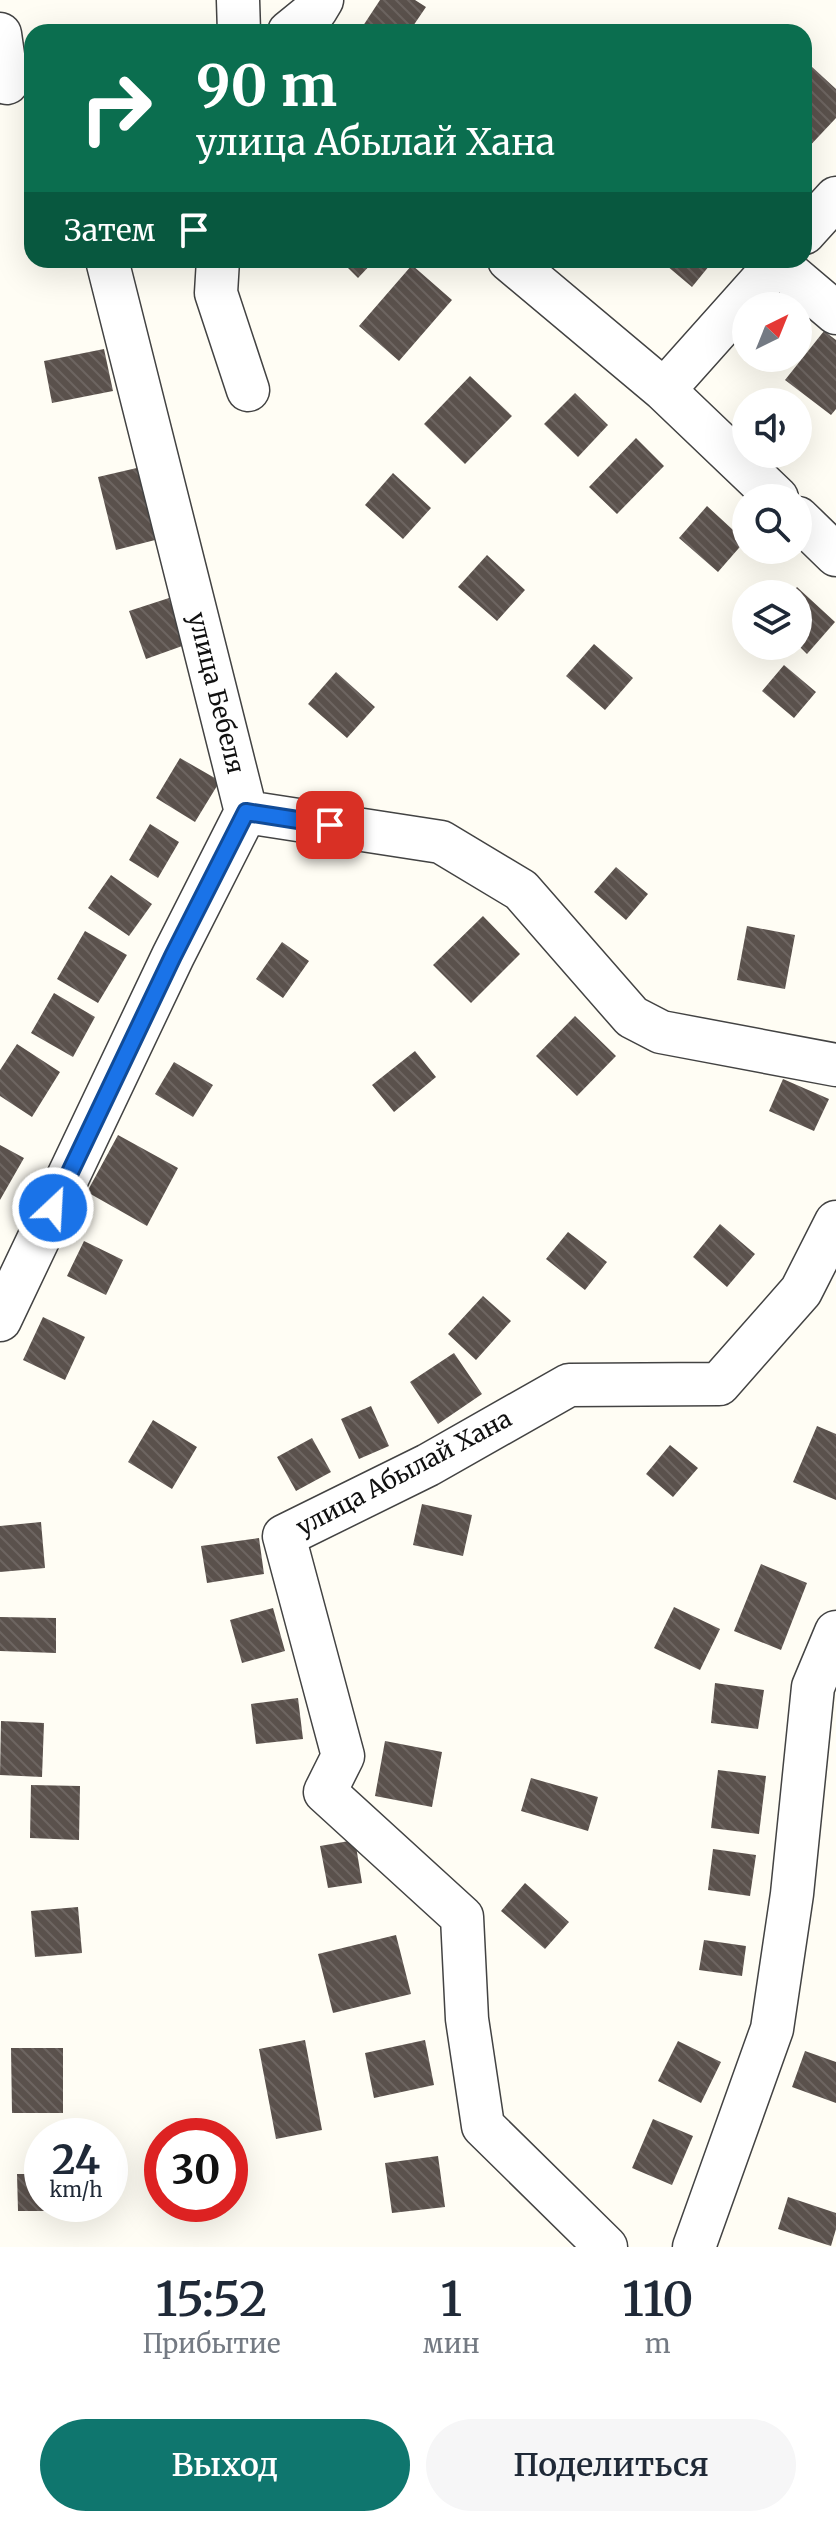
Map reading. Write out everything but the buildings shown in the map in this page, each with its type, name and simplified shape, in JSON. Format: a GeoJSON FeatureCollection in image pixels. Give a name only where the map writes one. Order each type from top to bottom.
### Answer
{"type":"FeatureCollection","features":[{"type":"Feature","properties":{"kind":"street"},"geometry":{"type":"LineString","coordinates":[[238,0],[239,24]]}},
{"type":"Feature","properties":{"kind":"street"},"geometry":{"type":"LineString","coordinates":[[299,24],[316,10],[322,0]]}},
{"type":"Feature","properties":{"kind":"street"},"geometry":{"type":"LineString","coordinates":[[0,34],[13,84]]}},
{"type":"Feature","properties":{"kind":"street"},"geometry":{"type":"LineString","coordinates":[[812,224],[836,198]]}},
{"type":"Feature","properties":{"kind":"street","name":"улица Бебеля"},"geometry":{"type":"LineString","coordinates":[[109,268],[246,812]]}},
{"type":"Feature","properties":{"kind":"street"},"geometry":{"type":"LineString","coordinates":[[218,268],[216,293],[248,390]]}},
{"type":"Feature","properties":{"kind":"street"},"geometry":{"type":"LineString","coordinates":[[519,268],[664,390],[762,484]]}},
{"type":"Feature","properties":{"kind":"street"},"geometry":{"type":"LineString","coordinates":[[664,390],[773,268]]}},
{"type":"Feature","properties":{"kind":"street"},"geometry":{"type":"LineString","coordinates":[[800,268],[836,313]]}},
{"type":"Feature","properties":{"kind":"street"},"geometry":{"type":"LineString","coordinates":[[812,532],[836,555]]}},
{"type":"Feature","properties":{"kind":"street"},"geometry":{"type":"LineString","coordinates":[[0,1320],[173,956],[246,812],[441,842],[521,890],[632,1017],[661,1032],[836,1065]]}},
{"type":"Feature","properties":{"kind":"street","name":"улица Абылай Хана"},"geometry":{"type":"LineString","coordinates":[[606,2247],[483,2126],[467,2019],[462,1917],[325,1792],[343,1756],[284,1536],[428,1465],[569,1385],[719,1384],[801,1291],[836,1222]]}},
{"type":"Feature","properties":{"kind":"street"},"geometry":{"type":"LineString","coordinates":[[694,2247],[772,2029],[792,1894],[813,1687],[836,1632]]}},
{"type":"Feature","properties":{"kind":"route"},"geometry":{"type":"LineString","coordinates":[[53,1208],[173,956],[246,812],[330,825]]}}]}
